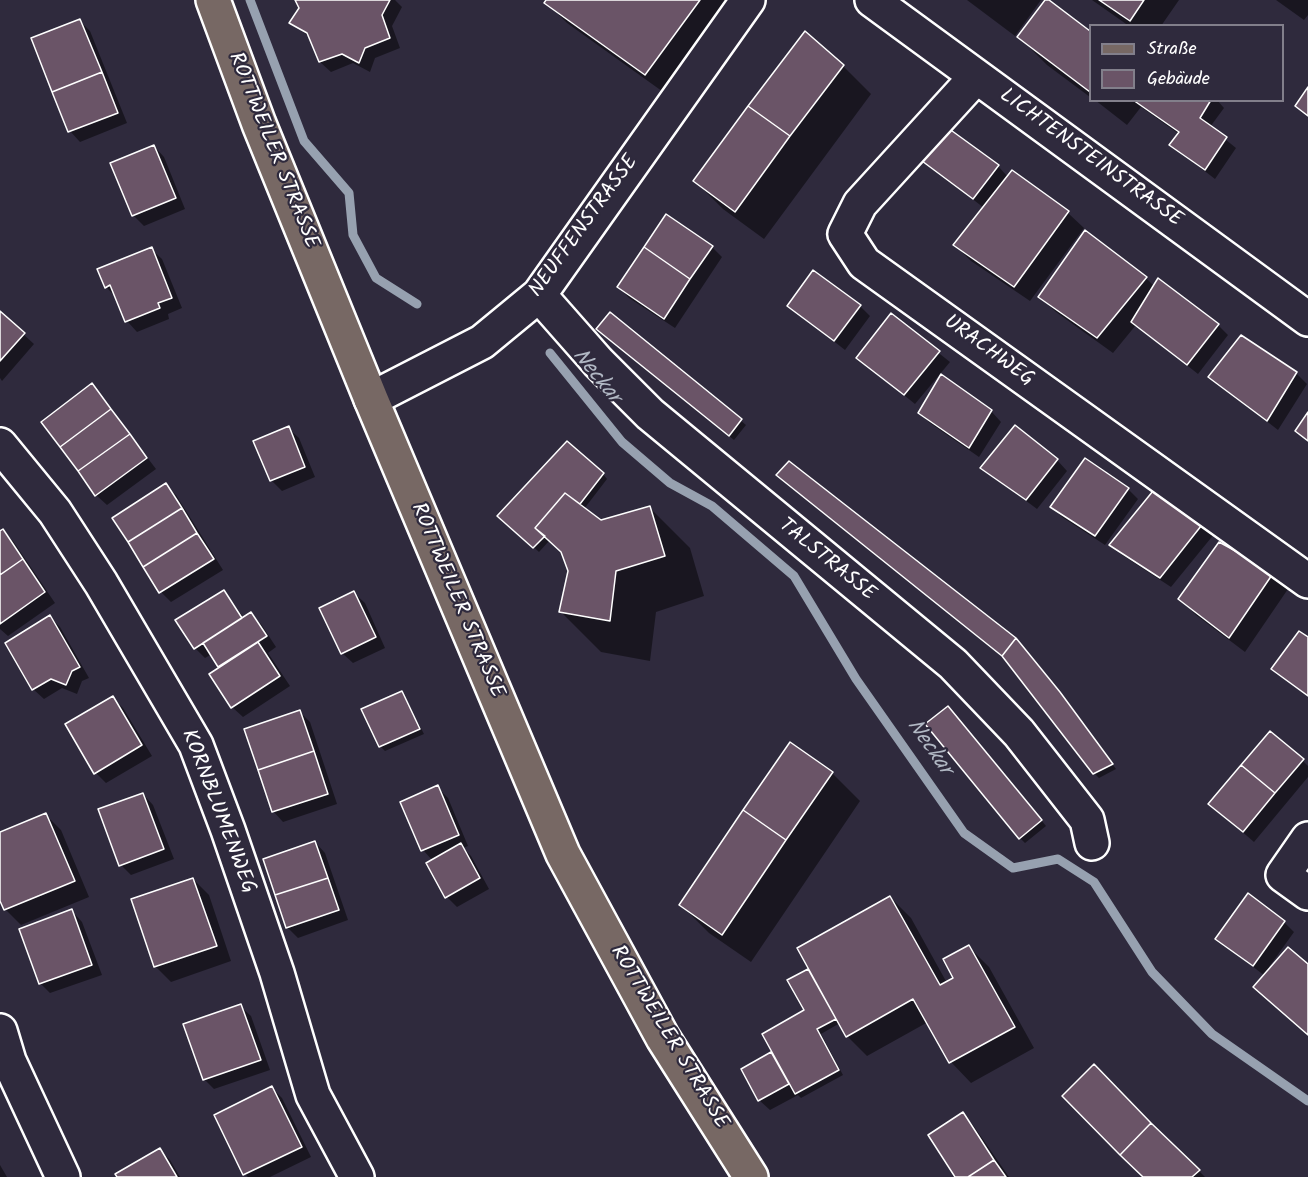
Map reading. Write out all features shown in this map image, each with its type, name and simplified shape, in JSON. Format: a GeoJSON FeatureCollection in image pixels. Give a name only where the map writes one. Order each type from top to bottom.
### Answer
{"type":"FeatureCollection","features":[{"type":"Feature","properties":{"kind":"main road","name":"ROTTWEILER STRASSE"},"geometry":{"type":"LineString","coordinates":[[213,0],[260,124],[371,399],[563,854],[663,1038],[752,1177]]}},
{"type":"Feature","properties":{"kind":"main road"},"geometry":{"type":"LineString","coordinates":[[663,1038],[725,1177]]}},
{"type":"Feature","properties":{"kind":"street","name":"NEUFFENSTRASSE"},"geometry":{"type":"LineString","coordinates":[[371,399],[482,342],[539,295],[748,0]]}},
{"type":"Feature","properties":{"kind":"street","name":"LICHTENSTEINSTRASSE"},"geometry":{"type":"LineString","coordinates":[[872,0],[1308,319]]}},
{"type":"Feature","properties":{"kind":"street","name":"URACHWEG"},"geometry":{"type":"LineString","coordinates":[[976,76],[861,204],[845,234],[864,263],[1308,581]]}},
{"type":"Feature","properties":{"kind":"street","name":"TALSTRASSE"},"geometry":{"type":"LineString","coordinates":[[539,295],[598,362],[650,414],[953,664],[1019,733],[1087,820],[1092,843]]}},
{"type":"Feature","properties":{"kind":"street","name":"KORNBLUMENWEG"},"geometry":{"type":"LineString","coordinates":[[0,445],[61,520],[101,583],[196,745],[277,973],[313,1095],[357,1177]]}},
{"type":"Feature","properties":{"kind":"street"},"geometry":{"type":"LineString","coordinates":[[1296,884],[1308,838]]}},
{"type":"Feature","properties":{"kind":"street"},"geometry":{"type":"LineString","coordinates":[[0,1031],[9,1061],[63,1177]]}},
{"type":"Feature","properties":{"kind":"building"},"geometry":{"type":"Polygon","coordinates":[[[295,0],[390,0],[382,15],[390,38],[365,48],[359,63],[342,54],[319,62],[307,33],[289,23],[299,8],[295,0]]]}},
{"type":"Feature","properties":{"kind":"building"},"geometry":{"type":"Polygon","coordinates":[[[546,0],[700,0],[645,75],[544,3],[546,0]]]}},
{"type":"Feature","properties":{"kind":"building"},"geometry":{"type":"Polygon","coordinates":[[[1045,0],[1049,0],[1089,30],[1089,91],[1017,37],[1045,0]]]}},
{"type":"Feature","properties":{"kind":"building"},"geometry":{"type":"Polygon","coordinates":[[[1099,0],[1144,0],[1130,21],[1099,0]]]}},
{"type":"Feature","properties":{"kind":"building"},"geometry":{"type":"Polygon","coordinates":[[[80,19],[102,72],[52,92],[31,38],[80,19]]]}},
{"type":"Feature","properties":{"kind":"building"},"geometry":{"type":"Polygon","coordinates":[[[805,31],[844,65],[790,136],[748,106],[805,31]]]}},
{"type":"Feature","properties":{"kind":"building"},"geometry":{"type":"Polygon","coordinates":[[[102,72],[118,113],[68,132],[52,92],[102,72]]]}},
{"type":"Feature","properties":{"kind":"building"},"geometry":{"type":"Polygon","coordinates":[[[1308,87],[1308,116],[1295,106],[1308,87]]]}},
{"type":"Feature","properties":{"kind":"building"},"geometry":{"type":"Polygon","coordinates":[[[1136,102],[1210,102],[1200,118],[1227,137],[1205,170],[1169,145],[1179,132],[1136,102]]]}},
{"type":"Feature","properties":{"kind":"building"},"geometry":{"type":"Polygon","coordinates":[[[748,106],[790,136],[735,212],[693,181],[748,106]]]}},
{"type":"Feature","properties":{"kind":"building"},"geometry":{"type":"Polygon","coordinates":[[[948,128],[999,165],[973,199],[922,161],[948,128]]]}},
{"type":"Feature","properties":{"kind":"building"},"geometry":{"type":"Polygon","coordinates":[[[154,145],[176,198],[132,216],[110,163],[154,145]]]}},
{"type":"Feature","properties":{"kind":"building"},"geometry":{"type":"Polygon","coordinates":[[[1012,170],[1069,211],[1014,287],[953,245],[1012,170]]]}},
{"type":"Feature","properties":{"kind":"building"},"geometry":{"type":"Polygon","coordinates":[[[666,214],[713,246],[690,279],[644,247],[666,214]]]}},
{"type":"Feature","properties":{"kind":"building"},"geometry":{"type":"Polygon","coordinates":[[[1085,230],[1147,277],[1097,338],[1038,297],[1085,230]]]}},
{"type":"Feature","properties":{"kind":"building"},"geometry":{"type":"Polygon","coordinates":[[[152,247],[172,298],[158,303],[160,308],[125,322],[110,285],[105,288],[97,269],[152,247]]]}},
{"type":"Feature","properties":{"kind":"building"},"geometry":{"type":"Polygon","coordinates":[[[644,247],[690,279],[664,319],[617,287],[644,247]]]}},
{"type":"Feature","properties":{"kind":"building"},"geometry":{"type":"Polygon","coordinates":[[[813,270],[861,305],[834,341],[787,306],[813,270]]]}},
{"type":"Feature","properties":{"kind":"building"},"geometry":{"type":"Polygon","coordinates":[[[1158,278],[1219,324],[1187,365],[1131,322],[1158,278]]]}},
{"type":"Feature","properties":{"kind":"building"},"geometry":{"type":"Polygon","coordinates":[[[0,311],[25,333],[0,361],[0,311]]]}},
{"type":"Feature","properties":{"kind":"building"},"geometry":{"type":"Polygon","coordinates":[[[610,312],[742,419],[729,436],[596,329],[610,312]]]}},
{"type":"Feature","properties":{"kind":"building"},"geometry":{"type":"Polygon","coordinates":[[[891,313],[940,351],[904,395],[856,358],[891,313]]]}},
{"type":"Feature","properties":{"kind":"building"},"geometry":{"type":"Polygon","coordinates":[[[1241,335],[1297,372],[1267,421],[1208,377],[1241,335]]]}},
{"type":"Feature","properties":{"kind":"building"},"geometry":{"type":"Polygon","coordinates":[[[941,374],[992,410],[969,448],[918,413],[941,374]]]}},
{"type":"Feature","properties":{"kind":"building"},"geometry":{"type":"Polygon","coordinates":[[[92,383],[111,409],[60,447],[41,422],[92,383]]]}},
{"type":"Feature","properties":{"kind":"building"},"geometry":{"type":"Polygon","coordinates":[[[111,409],[130,434],[78,471],[60,447],[111,409]]]}},
{"type":"Feature","properties":{"kind":"building"},"geometry":{"type":"Polygon","coordinates":[[[1308,412],[1308,441],[1295,431],[1308,412]]]}},
{"type":"Feature","properties":{"kind":"building"},"geometry":{"type":"Polygon","coordinates":[[[1015,425],[1058,459],[1026,500],[980,468],[1015,425]]]}},
{"type":"Feature","properties":{"kind":"building"},"geometry":{"type":"Polygon","coordinates":[[[289,426],[305,467],[270,481],[253,441],[289,426]]]}},
{"type":"Feature","properties":{"kind":"building"},"geometry":{"type":"Polygon","coordinates":[[[130,434],[147,458],[95,496],[78,471],[130,434]]]}},
{"type":"Feature","properties":{"kind":"building"},"geometry":{"type":"Polygon","coordinates":[[[567,441],[604,473],[580,504],[565,493],[535,528],[545,536],[533,548],[497,516],[567,441]]]}},
{"type":"Feature","properties":{"kind":"building"},"geometry":{"type":"Polygon","coordinates":[[[1085,458],[1129,488],[1095,536],[1050,507],[1085,458]]]}},
{"type":"Feature","properties":{"kind":"building"},"geometry":{"type":"Polygon","coordinates":[[[789,461],[1016,638],[1002,656],[776,475],[789,461]]]}},
{"type":"Feature","properties":{"kind":"building"},"geometry":{"type":"Polygon","coordinates":[[[166,483],[182,508],[128,542],[112,518],[166,483]]]}},
{"type":"Feature","properties":{"kind":"building"},"geometry":{"type":"Polygon","coordinates":[[[1153,491],[1205,521],[1160,578],[1109,545],[1153,491]]]}},
{"type":"Feature","properties":{"kind":"building"},"geometry":{"type":"Polygon","coordinates":[[[565,493],[601,520],[650,506],[665,556],[616,571],[610,621],[559,612],[568,571],[561,552],[535,528],[565,493]]]}},
{"type":"Feature","properties":{"kind":"building"},"geometry":{"type":"Polygon","coordinates":[[[182,508],[197,533],[143,567],[128,542],[182,508]]]}},
{"type":"Feature","properties":{"kind":"building"},"geometry":{"type":"Polygon","coordinates":[[[3,529],[23,559],[0,575],[0,531],[3,529]]]}},
{"type":"Feature","properties":{"kind":"building"},"geometry":{"type":"Polygon","coordinates":[[[197,533],[214,559],[159,593],[143,567],[197,533]]]}},
{"type":"Feature","properties":{"kind":"building"},"geometry":{"type":"Polygon","coordinates":[[[1219,542],[1274,572],[1229,638],[1178,599],[1219,542]]]}},
{"type":"Feature","properties":{"kind":"building"},"geometry":{"type":"Polygon","coordinates":[[[23,559],[45,592],[0,624],[0,575],[23,559]]]}},
{"type":"Feature","properties":{"kind":"building"},"geometry":{"type":"Polygon","coordinates":[[[224,590],[242,618],[194,649],[175,620],[224,590]]]}},
{"type":"Feature","properties":{"kind":"building"},"geometry":{"type":"Polygon","coordinates":[[[354,591],[376,637],[341,654],[319,608],[354,591]]]}},
{"type":"Feature","properties":{"kind":"building"},"geometry":{"type":"Polygon","coordinates":[[[251,612],[267,636],[218,667],[203,643],[251,612]]]}},
{"type":"Feature","properties":{"kind":"building"},"geometry":{"type":"Polygon","coordinates":[[[50,615],[80,667],[72,671],[66,685],[51,679],[32,690],[5,643],[50,615]]]}},
{"type":"Feature","properties":{"kind":"building"},"geometry":{"type":"Polygon","coordinates":[[[1299,631],[1308,637],[1308,696],[1271,669],[1299,631]]]}},
{"type":"Feature","properties":{"kind":"building"},"geometry":{"type":"Polygon","coordinates":[[[1016,638],[1060,692],[1113,764],[1093,774],[1002,656],[1016,638]]]}},
{"type":"Feature","properties":{"kind":"building"},"geometry":{"type":"Polygon","coordinates":[[[258,642],[280,676],[231,708],[209,674],[258,642]]]}},
{"type":"Feature","properties":{"kind":"building"},"geometry":{"type":"Polygon","coordinates":[[[402,691],[420,729],[379,747],[361,709],[402,691]]]}},
{"type":"Feature","properties":{"kind":"building"},"geometry":{"type":"Polygon","coordinates":[[[113,696],[142,745],[94,774],[65,724],[113,696]]]}},
{"type":"Feature","properties":{"kind":"building"},"geometry":{"type":"Polygon","coordinates":[[[948,706],[1042,820],[1019,839],[925,724],[948,706]]]}},
{"type":"Feature","properties":{"kind":"building"},"geometry":{"type":"Polygon","coordinates":[[[300,710],[314,751],[258,770],[244,729],[300,710]]]}},
{"type":"Feature","properties":{"kind":"building"},"geometry":{"type":"Polygon","coordinates":[[[1270,731],[1304,759],[1275,793],[1241,765],[1270,731]]]}},
{"type":"Feature","properties":{"kind":"building"},"geometry":{"type":"Polygon","coordinates":[[[790,742],[833,772],[786,840],[743,810],[790,742]]]}},
{"type":"Feature","properties":{"kind":"building"},"geometry":{"type":"Polygon","coordinates":[[[314,751],[328,794],[272,812],[258,770],[314,751]]]}},
{"type":"Feature","properties":{"kind":"building"},"geometry":{"type":"Polygon","coordinates":[[[1241,765],[1275,793],[1243,832],[1208,804],[1241,765]]]}},
{"type":"Feature","properties":{"kind":"building"},"geometry":{"type":"Polygon","coordinates":[[[438,785],[459,835],[421,851],[400,802],[438,785]]]}},
{"type":"Feature","properties":{"kind":"building"},"geometry":{"type":"Polygon","coordinates":[[[143,793],[164,849],[119,866],[98,809],[143,793]]]}},
{"type":"Feature","properties":{"kind":"building"},"geometry":{"type":"Polygon","coordinates":[[[743,810],[786,840],[722,935],[679,905],[743,810]]]}},
{"type":"Feature","properties":{"kind":"building"},"geometry":{"type":"Polygon","coordinates":[[[46,813],[75,881],[4,910],[0,901],[0,832],[46,813]]]}},
{"type":"Feature","properties":{"kind":"building"},"geometry":{"type":"Polygon","coordinates":[[[315,841],[328,878],[275,895],[263,859],[315,841]]]}},
{"type":"Feature","properties":{"kind":"building"},"geometry":{"type":"Polygon","coordinates":[[[461,843],[480,878],[445,898],[426,863],[461,843]]]}},
{"type":"Feature","properties":{"kind":"building"},"geometry":{"type":"Polygon","coordinates":[[[193,878],[217,946],[154,967],[131,899],[193,878]]]}},
{"type":"Feature","properties":{"kind":"building"},"geometry":{"type":"Polygon","coordinates":[[[328,878],[339,910],[286,928],[275,895],[328,878]]]}},
{"type":"Feature","properties":{"kind":"building"},"geometry":{"type":"Polygon","coordinates":[[[1248,893],[1285,921],[1253,966],[1215,939],[1248,893]]]}},
{"type":"Feature","properties":{"kind":"building"},"geometry":{"type":"Polygon","coordinates":[[[890,896],[940,985],[953,978],[943,959],[969,945],[1015,1027],[949,1063],[913,999],[846,1037],[797,948],[890,896]]]}},
{"type":"Feature","properties":{"kind":"building"},"geometry":{"type":"Polygon","coordinates":[[[72,909],[92,965],[39,984],[19,929],[72,909]]]}},
{"type":"Feature","properties":{"kind":"building"},"geometry":{"type":"Polygon","coordinates":[[[1288,947],[1308,964],[1308,1035],[1253,987],[1288,947]]]}},
{"type":"Feature","properties":{"kind":"building"},"geometry":{"type":"Polygon","coordinates":[[[808,969],[836,1019],[817,1029],[839,1070],[795,1094],[762,1034],[804,1010],[787,980],[808,969]]]}},
{"type":"Feature","properties":{"kind":"building"},"geometry":{"type":"Polygon","coordinates":[[[241,1004],[261,1060],[203,1080],[183,1024],[241,1004]]]}},
{"type":"Feature","properties":{"kind":"building"},"geometry":{"type":"Polygon","coordinates":[[[771,1052],[789,1084],[758,1101],[741,1069],[771,1052]]]}},
{"type":"Feature","properties":{"kind":"building"},"geometry":{"type":"Polygon","coordinates":[[[1094,1064],[1151,1123],[1120,1155],[1062,1096],[1094,1064]]]}},
{"type":"Feature","properties":{"kind":"building"},"geometry":{"type":"Polygon","coordinates":[[[272,1086],[302,1147],[243,1175],[214,1115],[272,1086]]]}},
{"type":"Feature","properties":{"kind":"building"},"geometry":{"type":"Polygon","coordinates":[[[963,1112],[994,1160],[968,1177],[955,1177],[928,1135],[963,1112]]]}},
{"type":"Feature","properties":{"kind":"building"},"geometry":{"type":"Polygon","coordinates":[[[1151,1123],[1200,1170],[1192,1177],[1143,1177],[1120,1155],[1151,1123]]]}},
{"type":"Feature","properties":{"kind":"building"},"geometry":{"type":"Polygon","coordinates":[[[160,1148],[177,1177],[117,1177],[115,1174],[160,1148]]]}},
{"type":"Feature","properties":{"kind":"building"},"geometry":{"type":"Polygon","coordinates":[[[994,1160],[1006,1177],[968,1177],[994,1160]]]}},
{"type":"Feature","properties":{"kind":"waterway","name":"Neckar"},"geometry":{"type":"LineString","coordinates":[[250,0],[304,141],[349,193],[353,235],[376,278],[417,304]]}},
{"type":"Feature","properties":{"kind":"waterway","name":"Neckar"},"geometry":{"type":"LineString","coordinates":[[550,353],[622,442],[670,483],[712,506],[794,576],[856,679],[964,833],[1013,868],[1058,859],[1094,882],[1152,972],[1212,1034],[1308,1101]]}}]}
